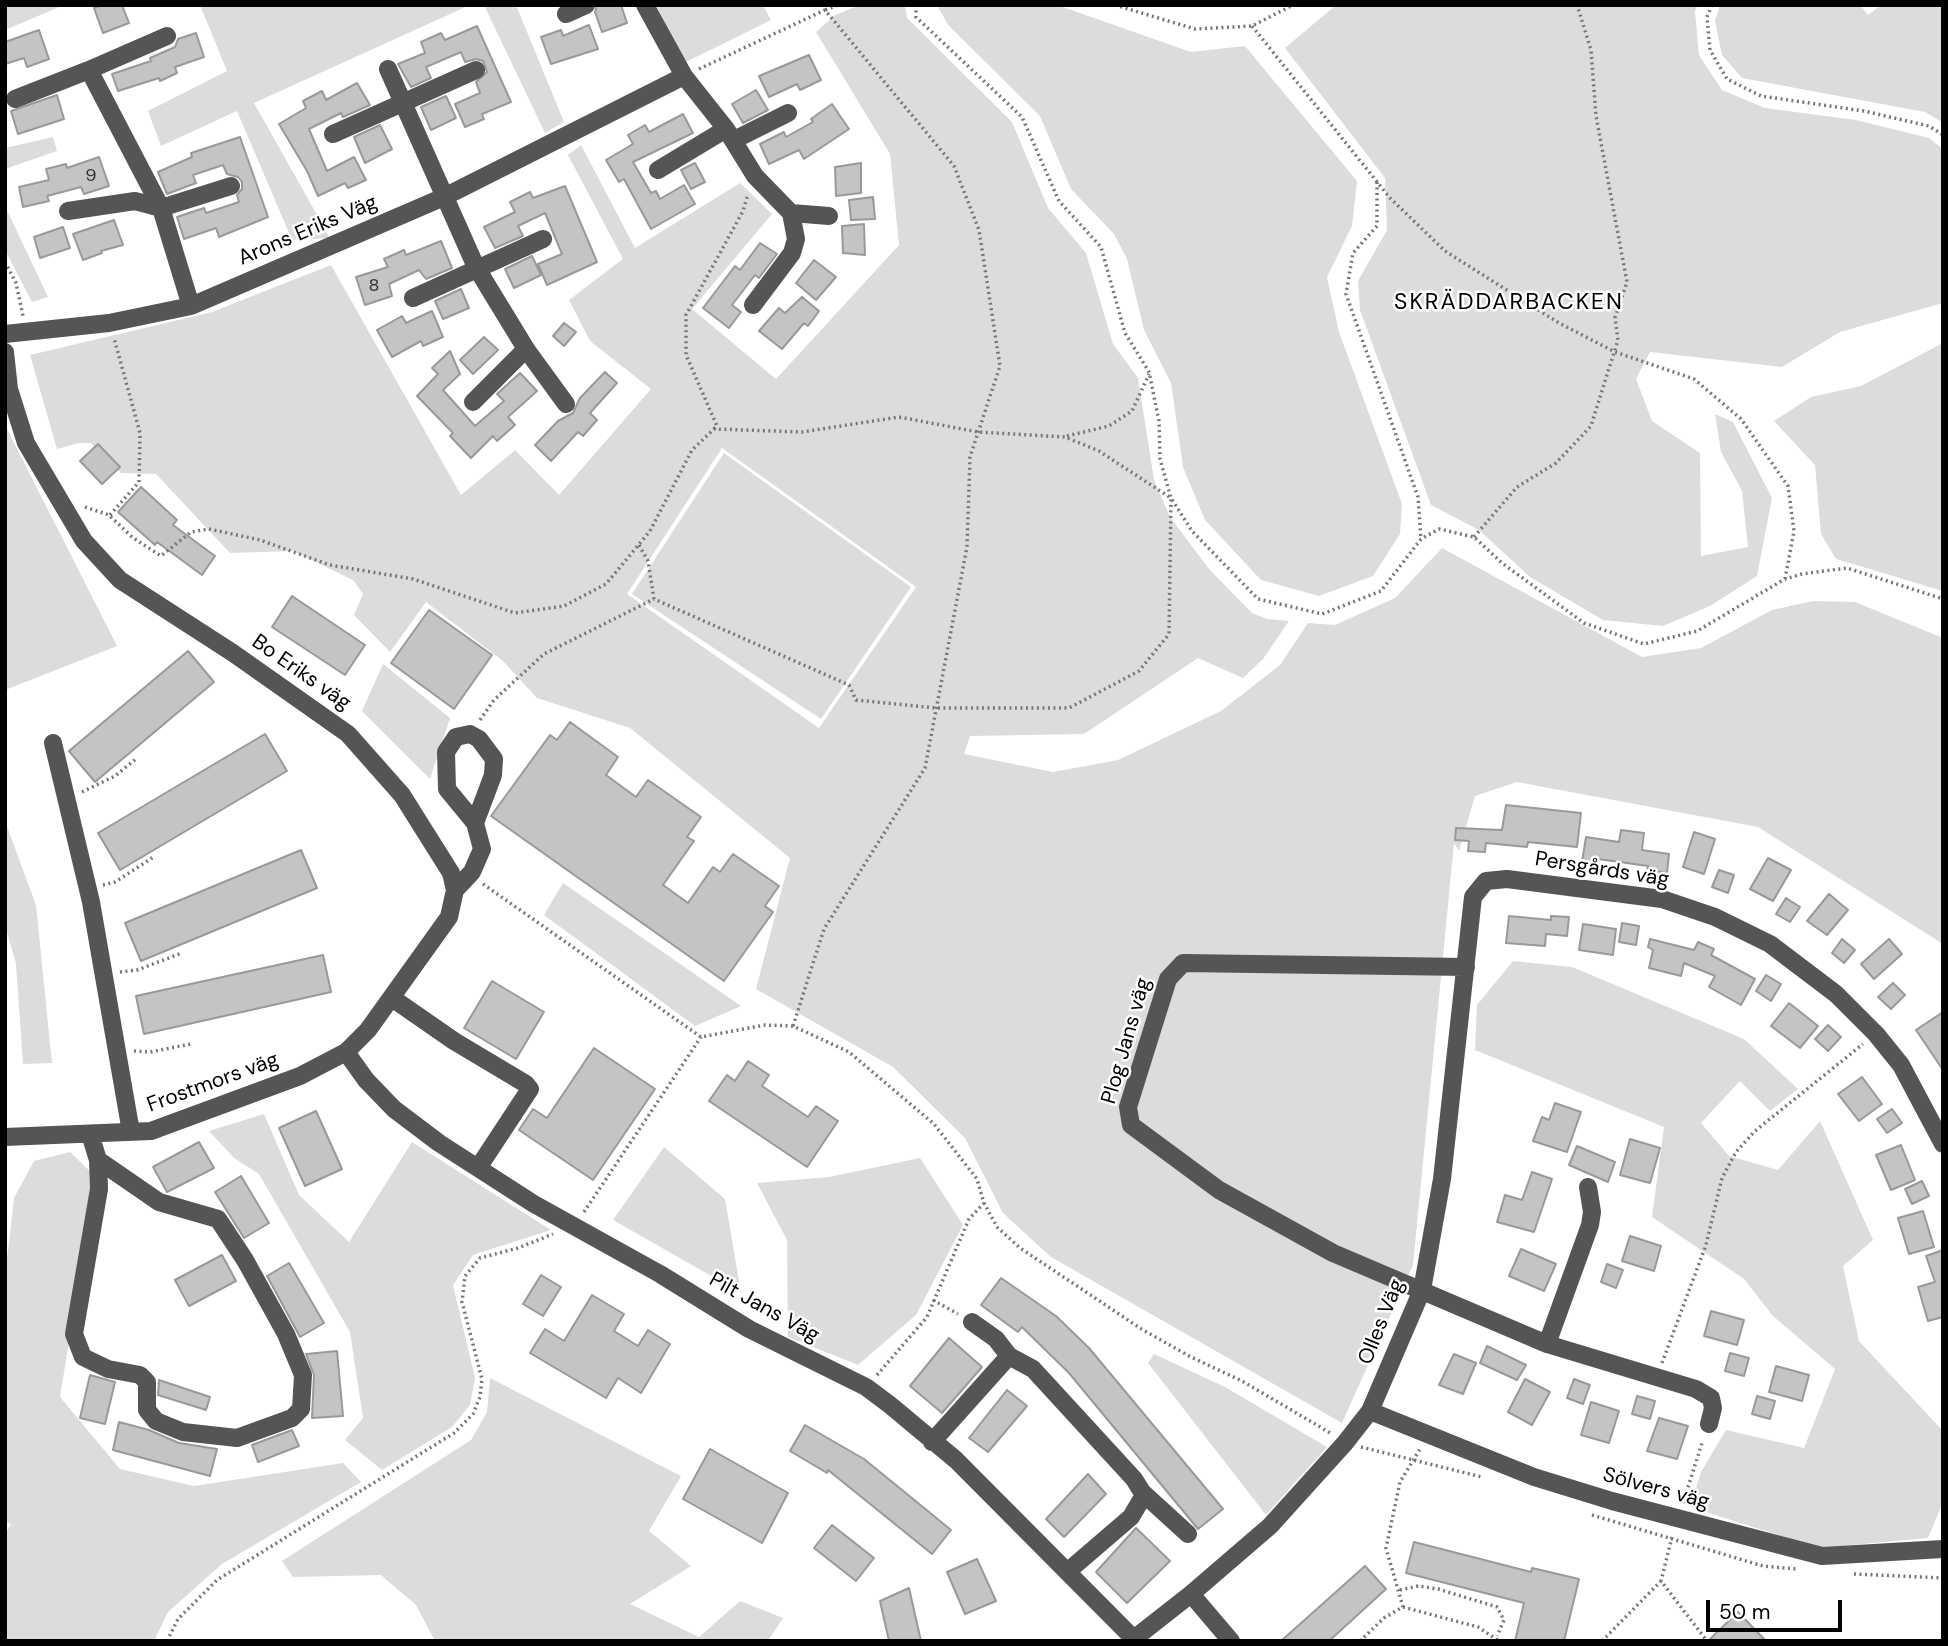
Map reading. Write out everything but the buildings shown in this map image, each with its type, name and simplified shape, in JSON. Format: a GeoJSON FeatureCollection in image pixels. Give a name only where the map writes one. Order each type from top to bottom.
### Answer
{"type":"FeatureCollection","features":[{"type":"Feature","properties":{"kind":"street"},"geometry":{"type":"LineString","coordinates":[[566,14],[586,5]]}},
{"type":"Feature","properties":{"kind":"street"},"geometry":{"type":"LineString","coordinates":[[645,5],[684,76],[730,134],[755,176],[791,213],[796,239],[792,253],[753,305]]}},
{"type":"Feature","properties":{"kind":"street"},"geometry":{"type":"LineString","coordinates":[[15,99],[167,36]]}},
{"type":"Feature","properties":{"kind":"street"},"geometry":{"type":"LineString","coordinates":[[388,69],[476,267],[526,349],[566,404]]}},
{"type":"Feature","properties":{"kind":"street"},"geometry":{"type":"LineString","coordinates":[[89,70],[161,208],[191,306]]}},
{"type":"Feature","properties":{"kind":"street"},"geometry":{"type":"LineString","coordinates":[[332,134],[476,70]]}},
{"type":"Feature","properties":{"kind":"street","name":"Arons Eriks Väg"},"geometry":{"type":"LineString","coordinates":[[5,334],[109,323],[191,306],[444,197],[684,76]]}},
{"type":"Feature","properties":{"kind":"street"},"geometry":{"type":"LineString","coordinates":[[658,170],[730,134],[788,113]]}},
{"type":"Feature","properties":{"kind":"street"},"geometry":{"type":"LineString","coordinates":[[68,211],[135,201],[161,208],[231,186]]}},
{"type":"Feature","properties":{"kind":"street"},"geometry":{"type":"LineString","coordinates":[[791,213],[829,216]]}},
{"type":"Feature","properties":{"kind":"street"},"geometry":{"type":"LineString","coordinates":[[413,298],[476,267],[543,239]]}},
{"type":"Feature","properties":{"kind":"street"},"geometry":{"type":"LineString","coordinates":[[472,402],[526,349]]}},
{"type":"Feature","properties":{"kind":"street","name":"Bo Eriks väg"},"geometry":{"type":"LineString","coordinates":[[5,352],[9,390],[26,443],[84,541],[120,580],[233,653],[348,734],[409,805],[451,873],[455,890]]}},
{"type":"Feature","properties":{"kind":"street"},"geometry":{"type":"LineString","coordinates":[[346,1052],[368,1030],[449,917],[455,890],[472,872],[482,849],[475,823],[447,789],[446,752],[456,737],[470,734],[487,747],[494,759],[493,775],[475,823]]}},
{"type":"Feature","properties":{"kind":"street"},"geometry":{"type":"LineString","coordinates":[[53,743],[88,889],[131,1132]]}},
{"type":"Feature","properties":{"kind":"street","name":"Persgårds väg"},"geometry":{"type":"LineString","coordinates":[[1486,881],[1518,880],[1662,899],[1715,917],[1770,944],[1811,973],[1876,1034],[1901,1065],[1943,1144]]}},
{"type":"Feature","properties":{"kind":"street","name":"Olles Väg"},"geometry":{"type":"LineString","coordinates":[[1133,1640],[1270,1526],[1345,1443],[1370,1410],[1422,1290],[1441,1190],[1473,897],[1486,881]]}},
{"type":"Feature","properties":{"kind":"street","name":"Plog Jans väg"},"geometry":{"type":"LineString","coordinates":[[1422,1290],[1333,1253],[1219,1190],[1134,1130],[1128,1120],[1128,1107],[1168,979],[1183,963],[1466,967]]}},
{"type":"Feature","properties":{"kind":"street"},"geometry":{"type":"LineString","coordinates":[[392,998],[530,1089],[478,1168]]}},
{"type":"Feature","properties":{"kind":"street","name":"Frostmors väg"},"geometry":{"type":"LineString","coordinates":[[5,1137],[151,1131],[300,1076],[346,1052]]}},
{"type":"Feature","properties":{"kind":"street","name":"Pilt Jans Väg"},"geometry":{"type":"LineString","coordinates":[[346,1052],[366,1080],[405,1119],[478,1168],[749,1329],[866,1387],[956,1460],[1133,1640]]}},
{"type":"Feature","properties":{"kind":"street"},"geometry":{"type":"LineString","coordinates":[[90,1134],[98,1160],[99,1189],[75,1334],[83,1357],[108,1369],[140,1374],[147,1382],[148,1410],[156,1421],[183,1432],[237,1438],[292,1418],[301,1409],[303,1375],[286,1334],[245,1260],[218,1219],[159,1202],[98,1160]]}},
{"type":"Feature","properties":{"kind":"street"},"geometry":{"type":"LineString","coordinates":[[1547,1344],[1590,1225],[1592,1212],[1588,1187]]}},
{"type":"Feature","properties":{"kind":"street"},"geometry":{"type":"LineString","coordinates":[[1422,1290],[1547,1344],[1696,1389],[1712,1398],[1713,1408],[1709,1424]]}},
{"type":"Feature","properties":{"kind":"street"},"geometry":{"type":"LineString","coordinates":[[972,1322],[996,1339],[1009,1356],[1033,1369],[1143,1493],[1188,1534]]}},
{"type":"Feature","properties":{"kind":"street"},"geometry":{"type":"LineString","coordinates":[[932,1442],[1009,1356]]}},
{"type":"Feature","properties":{"kind":"street","name":"Sölvers väg"},"geometry":{"type":"LineString","coordinates":[[1370,1410],[1534,1477],[1678,1519],[1822,1556],[1943,1549]]}},
{"type":"Feature","properties":{"kind":"street"},"geometry":{"type":"LineString","coordinates":[[1068,1572],[1131,1517],[1144,1496],[1143,1493]]}},
{"type":"Feature","properties":{"kind":"street"},"geometry":{"type":"LineString","coordinates":[[1191,1594],[1231,1641]]}},
{"type":"Feature","properties":{"kind":"path"},"geometry":{"type":"LineString","coordinates":[[684,76],[824,8],[838,5]]}},
{"type":"Feature","properties":{"kind":"path"},"geometry":{"type":"LineString","coordinates":[[916,5],[916,17],[1021,117],[1059,201],[1101,247],[1125,333],[1149,372],[1159,421],[1160,459],[1171,498],[1192,531],[1258,599],[1322,614],[1381,591],[1421,540],[1439,528],[1474,537],[1502,564],[1584,623],[1644,644],[1697,631],[1785,579],[1847,568],[1943,599]]}},
{"type":"Feature","properties":{"kind":"path"},"geometry":{"type":"LineString","coordinates":[[1115,5],[1195,29],[1252,26],[1293,5]]}},
{"type":"Feature","properties":{"kind":"path"},"geometry":{"type":"LineString","coordinates":[[1474,537],[1517,487],[1556,463],[1591,426],[1618,340],[1615,318],[1627,282],[1596,116],[1591,50],[1577,5]]}},
{"type":"Feature","properties":{"kind":"path"},"geometry":{"type":"LineString","coordinates":[[1712,5],[1707,17],[1710,50],[1727,79],[1760,96],[1864,111],[1929,126],[1943,135]]}},
{"type":"Feature","properties":{"kind":"path"},"geometry":{"type":"LineString","coordinates":[[793,1026],[824,929],[925,768],[967,547],[970,457],[1000,366],[979,230],[954,166],[824,8]]}},
{"type":"Feature","properties":{"kind":"path"},"geometry":{"type":"LineString","coordinates":[[1252,26],[1377,181],[1445,251],[1559,323],[1615,352],[1694,379],[1741,419],[1788,486],[1794,531],[1785,579]]}},
{"type":"Feature","properties":{"kind":"path"},"geometry":{"type":"LineString","coordinates":[[82,506],[109,515],[132,537],[161,556],[191,532],[209,529],[260,540],[330,565],[413,579],[515,613],[564,606],[606,583],[639,545],[650,531],[692,450],[717,426],[686,355],[687,315],[743,211],[755,176]]}},
{"type":"Feature","properties":{"kind":"path"},"geometry":{"type":"LineString","coordinates":[[1377,181],[1377,226],[1353,253],[1346,293],[1418,498],[1421,540]]}},
{"type":"Feature","properties":{"kind":"path"},"geometry":{"type":"LineString","coordinates":[[5,262],[16,283],[24,332]]}},
{"type":"Feature","properties":{"kind":"path"},"geometry":{"type":"LineString","coordinates":[[109,323],[140,432],[139,482],[109,515]]}},
{"type":"Feature","properties":{"kind":"path"},"geometry":{"type":"LineString","coordinates":[[714,429],[802,432],[899,418],[978,432],[1065,437],[1109,426],[1132,411],[1149,372]]}},
{"type":"Feature","properties":{"kind":"path"},"geometry":{"type":"LineString","coordinates":[[1065,437],[1099,451],[1171,498]]}},
{"type":"Feature","properties":{"kind":"path"},"geometry":{"type":"LineString","coordinates":[[653,599],[849,685],[856,700],[936,708],[1069,708],[1139,671],[1168,634],[1171,498]]}},
{"type":"Feature","properties":{"kind":"path"},"geometry":{"type":"LineString","coordinates":[[639,545],[648,561],[653,599]]}},
{"type":"Feature","properties":{"kind":"path"},"geometry":{"type":"LineString","coordinates":[[470,734],[494,700],[544,654],[653,599]]}},
{"type":"Feature","properties":{"kind":"path"},"geometry":{"type":"LineString","coordinates":[[67,797],[94,788],[136,758]]}},
{"type":"Feature","properties":{"kind":"path"},"geometry":{"type":"LineString","coordinates":[[88,889],[115,881],[155,856]]}},
{"type":"Feature","properties":{"kind":"path"},"geometry":{"type":"LineString","coordinates":[[104,975],[137,970],[182,953]]}},
{"type":"Feature","properties":{"kind":"path"},"geometry":{"type":"LineString","coordinates":[[167,1641],[178,1619],[218,1580],[454,1433],[473,1414],[481,1388],[479,1368],[462,1302],[466,1276],[480,1258],[518,1248],[574,1226],[701,1037],[765,1025],[793,1026],[849,1052],[934,1124],[977,1179],[984,1203],[998,1227],[1020,1248],[1143,1330],[1242,1381],[1345,1443],[1485,1478]]}},
{"type":"Feature","properties":{"kind":"path"},"geometry":{"type":"LineString","coordinates":[[1656,1377],[1706,1245],[1722,1178],[1736,1152],[1755,1131],[1876,1034]]}},
{"type":"Feature","properties":{"kind":"path"},"geometry":{"type":"LineString","coordinates":[[118,1050],[149,1052],[191,1044]]}},
{"type":"Feature","properties":{"kind":"path"},"geometry":{"type":"LineString","coordinates":[[866,1387],[927,1317],[969,1219],[984,1203]]}},
{"type":"Feature","properties":{"kind":"path"},"geometry":{"type":"LineString","coordinates":[[933,1300],[972,1322]]}},
{"type":"Feature","properties":{"kind":"path"},"geometry":{"type":"LineString","coordinates":[[1602,1641],[1661,1581],[1709,1424]]}},
{"type":"Feature","properties":{"kind":"path"},"geometry":{"type":"LineString","coordinates":[[1403,1606],[1386,1548],[1387,1538],[1400,1482],[1428,1434]]}},
{"type":"Feature","properties":{"kind":"path"},"geometry":{"type":"LineString","coordinates":[[1581,1511],[1763,1566],[1799,1569]]}},
{"type":"Feature","properties":{"kind":"path"},"geometry":{"type":"LineString","coordinates":[[1848,1573],[1943,1578]]}},
{"type":"Feature","properties":{"kind":"path"},"geometry":{"type":"LineString","coordinates":[[1661,1581],[1707,1641]]}},
{"type":"Feature","properties":{"kind":"path"},"geometry":{"type":"LineString","coordinates":[[1400,1590],[1418,1586],[1438,1589],[1497,1607],[1504,1620],[1498,1638],[1478,1627],[1403,1606]]}},
{"type":"Feature","properties":{"kind":"path"},"geometry":{"type":"LineString","coordinates":[[1363,1640],[1403,1606]]}},
{"type":"Feature","properties":{"kind":"shaded area"},"geometry":{"type":"Polygon","coordinates":[[[5,5],[64,5],[5,30],[5,5]]]}},
{"type":"Feature","properties":{"kind":"shaded area"},"geometry":{"type":"Polygon","coordinates":[[[200,5],[470,5],[254,103],[330,238],[292,240],[237,111],[161,146],[148,111],[227,71],[200,5]]]}},
{"type":"Feature","properties":{"kind":"shaded area"},"geometry":{"type":"Polygon","coordinates":[[[484,5],[516,5],[564,122],[545,133],[484,5]]]}},
{"type":"Feature","properties":{"kind":"shaded area"},"geometry":{"type":"Polygon","coordinates":[[[656,5],[763,5],[771,20],[684,63],[656,5]]]}},
{"type":"Feature","properties":{"kind":"shaded area"},"geometry":{"type":"Polygon","coordinates":[[[860,5],[905,5],[907,18],[1012,122],[1048,208],[1086,253],[1113,344],[1138,378],[1154,480],[1170,517],[1209,569],[1252,613],[1267,619],[1289,621],[1263,659],[1243,678],[1198,658],[1084,734],[970,736],[964,754],[1053,772],[1118,760],[1221,711],[1280,665],[1308,623],[1335,625],[1395,598],[1442,548],[1642,657],[1701,648],[1772,610],[1813,601],[1855,602],[1943,638],[1943,944],[1758,827],[1517,782],[1475,796],[1459,851],[1454,843],[1413,1265],[1342,1423],[1051,1257],[1003,1213],[965,1138],[893,1067],[756,989],[790,858],[630,728],[537,698],[504,662],[426,602],[390,652],[354,615],[363,594],[353,580],[293,551],[230,553],[156,474],[121,473],[91,443],[57,449],[30,355],[212,312],[331,265],[461,495],[515,450],[559,495],[651,389],[590,341],[569,300],[623,259],[568,155],[581,145],[635,248],[740,183],[772,214],[692,309],[776,379],[899,245],[890,154],[816,32],[835,15],[860,5]],[[722,448],[627,594],[819,728],[916,587],[722,448]]]}},
{"type":"Feature","properties":{"kind":"shaded area"},"geometry":{"type":"Polygon","coordinates":[[[937,5],[1057,5],[1191,52],[1245,46],[1357,181],[1352,226],[1327,277],[1339,332],[1402,504],[1400,534],[1373,576],[1319,596],[1261,580],[1205,520],[1183,467],[1171,383],[1144,330],[1127,259],[1114,234],[1071,189],[1040,116],[948,25],[937,5]]]}},
{"type":"Feature","properties":{"kind":"shaded area"},"geometry":{"type":"Polygon","coordinates":[[[1336,5],[1698,5],[1695,11],[1699,55],[1722,90],[1765,108],[1856,120],[1929,138],[1943,149],[1943,303],[1840,332],[1782,367],[1650,352],[1636,379],[1652,421],[1700,453],[1701,556],[1748,547],[1742,491],[1721,452],[1715,414],[1733,422],[1772,498],[1757,576],[1710,606],[1663,626],[1603,620],[1530,577],[1479,530],[1431,505],[1360,310],[1358,281],[1387,230],[1385,178],[1285,48],[1336,5]]]}},
{"type":"Feature","properties":{"kind":"shaded area"},"geometry":{"type":"Polygon","coordinates":[[[1720,5],[1860,5],[1868,15],[1881,5],[1943,5],[1943,123],[1925,112],[1742,78],[1722,55],[1715,21],[1720,5]]]}},
{"type":"Feature","properties":{"kind":"shaded area"},"geometry":{"type":"Polygon","coordinates":[[[53,137],[57,151],[5,169],[5,148],[53,137]]]}},
{"type":"Feature","properties":{"kind":"shaded area"},"geometry":{"type":"Polygon","coordinates":[[[5,206],[48,297],[32,302],[5,250],[5,206]]]}},
{"type":"Feature","properties":{"kind":"shaded area"},"geometry":{"type":"Polygon","coordinates":[[[1943,343],[1943,591],[1836,559],[1821,534],[1815,465],[1774,421],[1811,397],[1861,386],[1943,343]]]}},
{"type":"Feature","properties":{"kind":"shaded area"},"geometry":{"type":"Polygon","coordinates":[[[5,425],[117,646],[5,690],[5,425]]]}},
{"type":"Feature","properties":{"kind":"shaded area"},"geometry":{"type":"Polygon","coordinates":[[[724,453],[911,587],[821,719],[632,594],[724,453]]]}},
{"type":"Feature","properties":{"kind":"shaded area"},"geometry":{"type":"Polygon","coordinates":[[[383,664],[450,718],[430,779],[362,711],[383,664]]]}},
{"type":"Feature","properties":{"kind":"shaded area"},"geometry":{"type":"Polygon","coordinates":[[[5,821],[36,905],[52,1063],[23,1064],[16,964],[5,925],[5,821]]]}},
{"type":"Feature","properties":{"kind":"shaded area"},"geometry":{"type":"Polygon","coordinates":[[[563,883],[741,1006],[695,1026],[544,915],[563,883]]]}},
{"type":"Feature","properties":{"kind":"shaded area"},"geometry":{"type":"Polygon","coordinates":[[[1513,961],[1572,967],[1744,1039],[1798,1089],[1770,1111],[1740,1081],[1701,1123],[1729,1156],[1778,1170],[1820,1121],[1873,1240],[1843,1266],[1859,1341],[1943,1431],[1943,1502],[1928,1538],[1819,1548],[1690,1507],[1701,1472],[1726,1430],[1804,1448],[1835,1369],[1773,1316],[1744,1279],[1652,1217],[1664,1127],[1475,1050],[1477,1005],[1513,961]]]}},
{"type":"Feature","properties":{"kind":"shaded area"},"geometry":{"type":"Polygon","coordinates":[[[264,1114],[299,1195],[349,1242],[412,1142],[551,1230],[473,1255],[453,1285],[475,1378],[470,1405],[452,1427],[382,1470],[345,1440],[363,1418],[350,1332],[259,1174],[234,1158],[209,1131],[264,1114]]]}},
{"type":"Feature","properties":{"kind":"shaded area"},"geometry":{"type":"Polygon","coordinates":[[[664,1147],[725,1199],[741,1293],[613,1220],[664,1147]]]}},
{"type":"Feature","properties":{"kind":"shaded area"},"geometry":{"type":"Polygon","coordinates":[[[70,1152],[96,1177],[60,1397],[120,1469],[194,1486],[343,1463],[361,1482],[222,1564],[168,1612],[154,1641],[5,1641],[5,1534],[11,1524],[5,1521],[5,1277],[14,1198],[34,1161],[70,1152]]]}},
{"type":"Feature","properties":{"kind":"shaded area"},"geometry":{"type":"Polygon","coordinates":[[[920,1158],[963,1225],[916,1315],[858,1365],[788,1337],[787,1240],[757,1183],[829,1177],[920,1158]]]}},
{"type":"Feature","properties":{"kind":"shaded area"},"geometry":{"type":"Polygon","coordinates":[[[1154,1354],[1225,1387],[1327,1447],[1266,1515],[1148,1363],[1154,1354]]]}},
{"type":"Feature","properties":{"kind":"shaded area"},"geometry":{"type":"Polygon","coordinates":[[[490,1378],[681,1476],[649,1531],[691,1566],[630,1604],[699,1637],[740,1601],[783,1618],[768,1641],[435,1641],[416,1605],[381,1575],[293,1577],[282,1561],[471,1440],[487,1412],[490,1378]]]}},
{"type":"Feature","properties":{"kind":"district","name":"SKRÄDDARBACKEN"},"geometry":{"type":"Point","coordinates":[1509,303]}}]}
